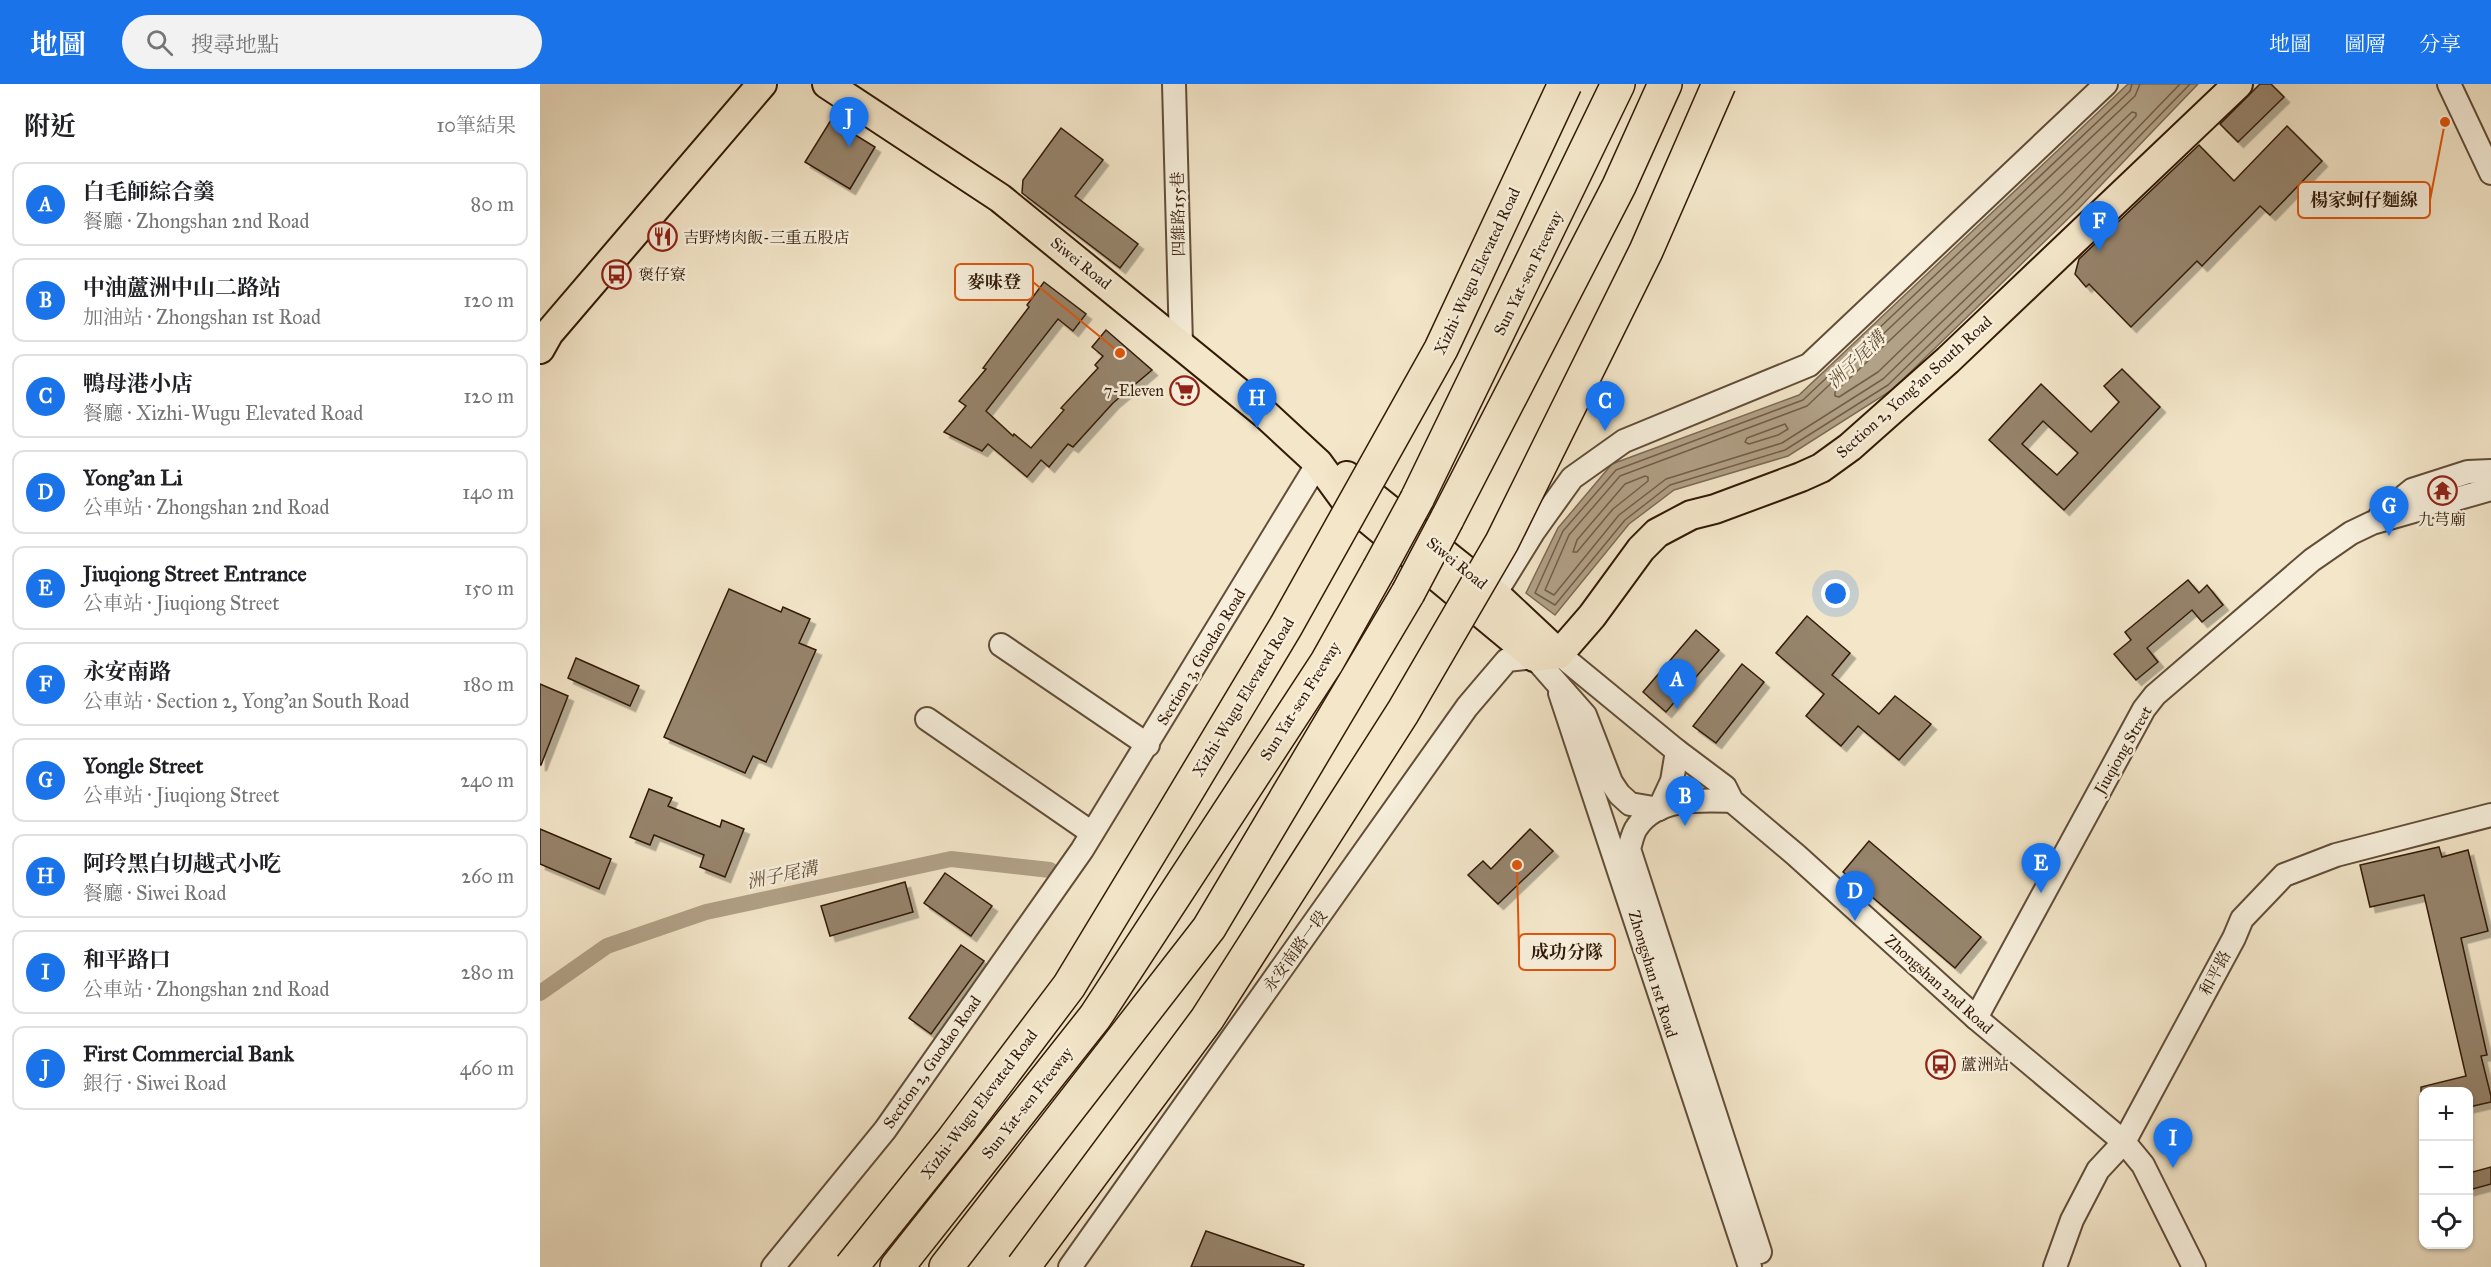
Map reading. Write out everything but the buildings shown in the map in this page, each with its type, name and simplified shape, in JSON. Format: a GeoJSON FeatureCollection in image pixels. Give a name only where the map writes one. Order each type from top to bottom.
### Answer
{"type":"FeatureCollection","features":[{"type":"Feature","properties":{"kind":"highway","name":"Xizhi-Wugu Elevated Road"},"geometry":{"type":"LineString","coordinates":[[851,1267],[953,1140],[1069,986],[1286,626],[1441,349],[1565,84]]}},
{"type":"Feature","properties":{"kind":"highway","name":"Sun Yat-sen Freeway"},"geometry":{"type":"LineString","coordinates":[[897,1267],[1095,1017],[1327,662],[1417,500],[1618,84]]}},
{"type":"Feature","properties":{"kind":"highway"},"geometry":{"type":"LineString","coordinates":[[946,1267],[1209,928],[1408,593],[1619,186],[1665,84]]}},
{"type":"Feature","properties":{"kind":"highway"},"geometry":{"type":"LineString","coordinates":[[1023,1267],[1207,1018],[1408,702],[1507,532],[1646,251],[1719,84]]}},
{"type":"Feature","properties":{"kind":"main road"},"geometry":{"type":"LineString","coordinates":[[540,350],[549,333],[762,84]]}},
{"type":"Feature","properties":{"kind":"main road","name":"Siwei Road"},"geometry":{"type":"LineString","coordinates":[[827,84],[1000,198],[1265,414],[1318,463],[1344,500],[1549,664]]}},
{"type":"Feature","properties":{"kind":"main road","name":"Section 2, Yong'an South Road"},"geometry":{"type":"LineString","coordinates":[[1549,664],[1592,616],[1641,549],[1657,533],[1691,515],[1801,477],[1821,468],[1850,447],[1948,360],[2238,84]]}},
{"type":"Feature","properties":{"kind":"main road","name":"Siwei Road"},"geometry":{"type":"LineString","coordinates":[[1318,463],[1354,479],[1495,594],[1549,664]]}},
{"type":"Feature","properties":{"kind":"street","name":"四維路155巷"},"geometry":{"type":"LineString","coordinates":[[1174,84],[1181,344]]}},
{"type":"Feature","properties":{"kind":"street"},"geometry":{"type":"LineString","coordinates":[[1495,594],[1534,531],[1572,478],[1624,441],[1809,365],[2106,84]]}},
{"type":"Feature","properties":{"kind":"street"},"geometry":{"type":"LineString","coordinates":[[2449,84],[2491,173]]}},
{"type":"Feature","properties":{"kind":"street","name":"Section 3, Guodao Road"},"geometry":{"type":"LineString","coordinates":[[1087,841],[1148,745],[1318,463]]}},
{"type":"Feature","properties":{"kind":"street","name":"Jiuqiong Street"},"geometry":{"type":"LineString","coordinates":[[2372,523],[2412,490],[2468,472],[2491,471]]}},
{"type":"Feature","properties":{"kind":"street","name":"Jiuqiong Street"},"geometry":{"type":"LineString","coordinates":[[1977,1018],[2144,709],[2155,695],[2312,560],[2350,532],[2372,523],[2491,489]]}},
{"type":"Feature","properties":{"kind":"street"},"geometry":{"type":"LineString","coordinates":[[1001,645],[1148,745]]}},
{"type":"Feature","properties":{"kind":"street","name":"永安南路一段"},"geometry":{"type":"LineString","coordinates":[[1070,1267],[1467,707],[1507,660],[1549,664]]}},
{"type":"Feature","properties":{"kind":"street","name":"Zhongshan 2nd Road"},"geometry":{"type":"LineString","coordinates":[[1549,664],[1677,751],[1725,787],[1732,801],[1796,855],[1977,1018],[2124,1142],[2143,1164],[2191,1265]]}},
{"type":"Feature","properties":{"kind":"street","name":"Zhongshan 1st Road"},"geometry":{"type":"LineString","coordinates":[[1549,664],[1585,716],[1618,794],[1630,804],[1659,809]]}},
{"type":"Feature","properties":{"kind":"street","name":"Zhongshan 1st Road"},"geometry":{"type":"LineString","coordinates":[[1549,664],[1750,1267]]}},
{"type":"Feature","properties":{"kind":"street"},"geometry":{"type":"LineString","coordinates":[[927,719],[1087,841]]}},
{"type":"Feature","properties":{"kind":"street"},"geometry":{"type":"LineString","coordinates":[[1659,809],[1671,782],[1677,751]]}},
{"type":"Feature","properties":{"kind":"street","name":"Zhongshan 1st Road"},"geometry":{"type":"LineString","coordinates":[[1732,801],[1690,800],[1659,809],[1637,826],[1629,849],[1765,1267]]}},
{"type":"Feature","properties":{"kind":"street","name":"和平路"},"geometry":{"type":"LineString","coordinates":[[2055,1267],[2073,1220],[2098,1170],[2124,1142],[2234,939],[2242,918],[2284,875],[2336,855],[2491,814]]}},
{"type":"Feature","properties":{"kind":"street","name":"Section 2, Guodao Road"},"geometry":{"type":"LineString","coordinates":[[773,1267],[885,1130],[1087,841]]}},
{"type":"Feature","properties":{"kind":"water"},"geometry":{"type":"Polygon","coordinates":[[[2128,84],[2198,84],[2079,208],[1892,390],[1788,456],[1674,490],[1629,524],[1555,615],[1526,593],[1558,528],[1612,464],[1799,395],[2128,84]]]}},
{"type":"Feature","properties":{"kind":"waterway","name":"洲子尾溝"},"geometry":{"type":"LineString","coordinates":[[540,993],[607,946],[706,912],[951,859],[1050,870]]}},
{"type":"Feature","properties":{"kind":"place","name":"楊家蚵仔麵線"},"geometry":{"type":"Point","coordinates":[2445,122]}},
{"type":"Feature","properties":{"kind":"place","name":"First Commercial Bank"},"geometry":{"type":"Point","coordinates":[849,147]}},
{"type":"Feature","properties":{"kind":"place","name":"吉野烤肉飯-三重五股店"},"geometry":{"type":"Point","coordinates":[662,237]}},
{"type":"Feature","properties":{"kind":"place","name":"永安南路"},"geometry":{"type":"Point","coordinates":[2099,251]}},
{"type":"Feature","properties":{"kind":"place","name":"褒仔寮"},"geometry":{"type":"Point","coordinates":[617,274]}},
{"type":"Feature","properties":{"kind":"place","name":"麥味登"},"geometry":{"type":"Point","coordinates":[1120,353]}},
{"type":"Feature","properties":{"kind":"place","name":"7-Eleven"},"geometry":{"type":"Point","coordinates":[1185,390]}},
{"type":"Feature","properties":{"kind":"place","name":"阿玲黑白切越式小吃"},"geometry":{"type":"Point","coordinates":[1257,428]}},
{"type":"Feature","properties":{"kind":"place","name":"鴨母港小店"},"geometry":{"type":"Point","coordinates":[1605,431]}},
{"type":"Feature","properties":{"kind":"place","name":"九芎廟"},"geometry":{"type":"Point","coordinates":[2442,491]}},
{"type":"Feature","properties":{"kind":"place","name":"Yongle Street"},"geometry":{"type":"Point","coordinates":[2389,536]}},
{"type":"Feature","properties":{"kind":"place","name":"白毛師綜合羹"},"geometry":{"type":"Point","coordinates":[1677,709]}},
{"type":"Feature","properties":{"kind":"place","name":"中油蘆洲中山二路站"},"geometry":{"type":"Point","coordinates":[1685,826]}},
{"type":"Feature","properties":{"kind":"place","name":"成功分隊"},"geometry":{"type":"Point","coordinates":[1517,865]}},
{"type":"Feature","properties":{"kind":"place","name":"Jiuqiong Street Entrance"},"geometry":{"type":"Point","coordinates":[2041,893]}},
{"type":"Feature","properties":{"kind":"place","name":"Yong'an Li"},"geometry":{"type":"Point","coordinates":[1855,921]}},
{"type":"Feature","properties":{"kind":"place","name":"蘆洲站"},"geometry":{"type":"Point","coordinates":[1940,1064]}},
{"type":"Feature","properties":{"kind":"place","name":"和平路口"},"geometry":{"type":"Point","coordinates":[2173,1168]}}]}
